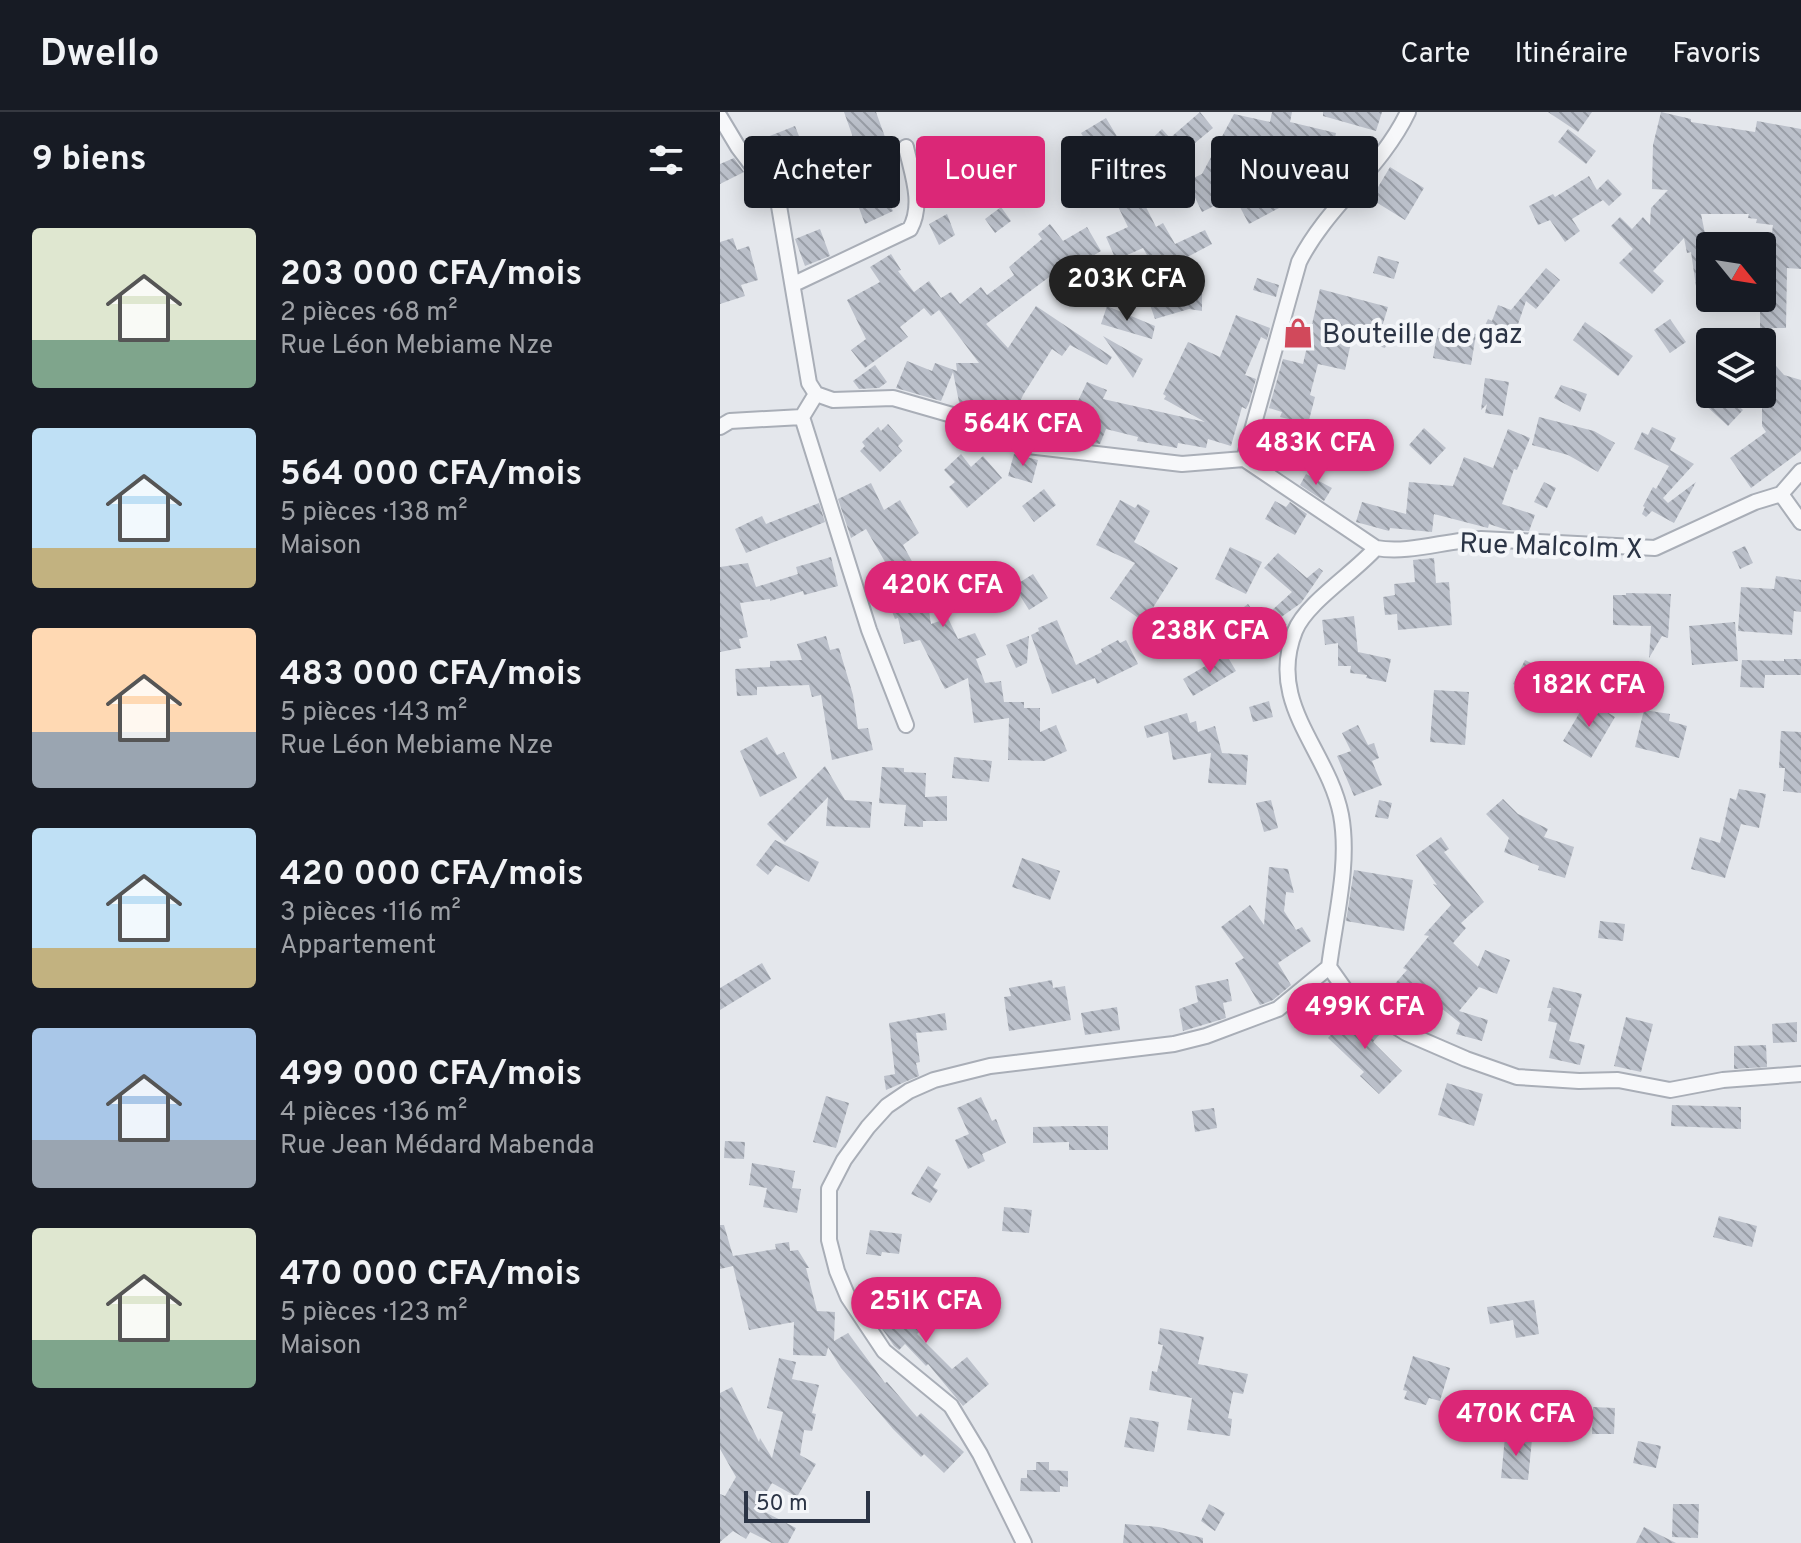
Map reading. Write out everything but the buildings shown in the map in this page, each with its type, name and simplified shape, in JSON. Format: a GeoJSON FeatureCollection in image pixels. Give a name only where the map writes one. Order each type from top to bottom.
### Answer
{"type":"FeatureCollection","features":[{"type":"Feature","properties":{"kind":"street"},"geometry":{"type":"LineString","coordinates":[[1244,459],[1299,262],[1310,240],[1370,171],[1408,112]]}},
{"type":"Feature","properties":{"kind":"street"},"geometry":{"type":"LineString","coordinates":[[720,117],[738,147],[778,200],[806,370],[816,394],[833,400],[893,398],[973,421],[1028,446],[1182,464],[1244,459],[1376,548],[1307,612],[1296,629],[1286,669],[1288,691],[1297,716],[1333,788],[1340,813],[1345,845],[1329,967],[1351,998],[1406,1033],[1517,1077],[1618,1080],[1670,1090],[1723,1080],[1801,1074]]}},
{"type":"Feature","properties":{"kind":"street"},"geometry":{"type":"LineString","coordinates":[[794,284],[910,229],[918,215],[906,147]]}},
{"type":"Feature","properties":{"kind":"street"},"geometry":{"type":"LineString","coordinates":[[816,394],[802,417],[869,630],[906,725]]}},
{"type":"Feature","properties":{"kind":"street"},"geometry":{"type":"LineString","coordinates":[[720,427],[730,421],[802,417]]}},
{"type":"Feature","properties":{"kind":"street","name":"Rue Malcolm X"},"geometry":{"type":"LineString","coordinates":[[1376,548],[1394,552],[1458,540],[1481,539],[1655,548],[1755,502],[1781,494],[1801,471]]}},
{"type":"Feature","properties":{"kind":"street"},"geometry":{"type":"LineString","coordinates":[[1781,494],[1801,522]]}},
{"type":"Feature","properties":{"kind":"street"},"geometry":{"type":"LineString","coordinates":[[1024,1543],[980,1454],[951,1406],[884,1351],[848,1297],[829,1240],[829,1189],[844,1160],[887,1106],[909,1091],[934,1080],[990,1066],[1174,1044],[1206,1036],[1278,1009],[1329,967]]}},
{"type":"Feature","properties":{"kind":"place","name":"Bouteille de gaz"},"geometry":{"type":"Point","coordinates":[1298,333]}}]}
